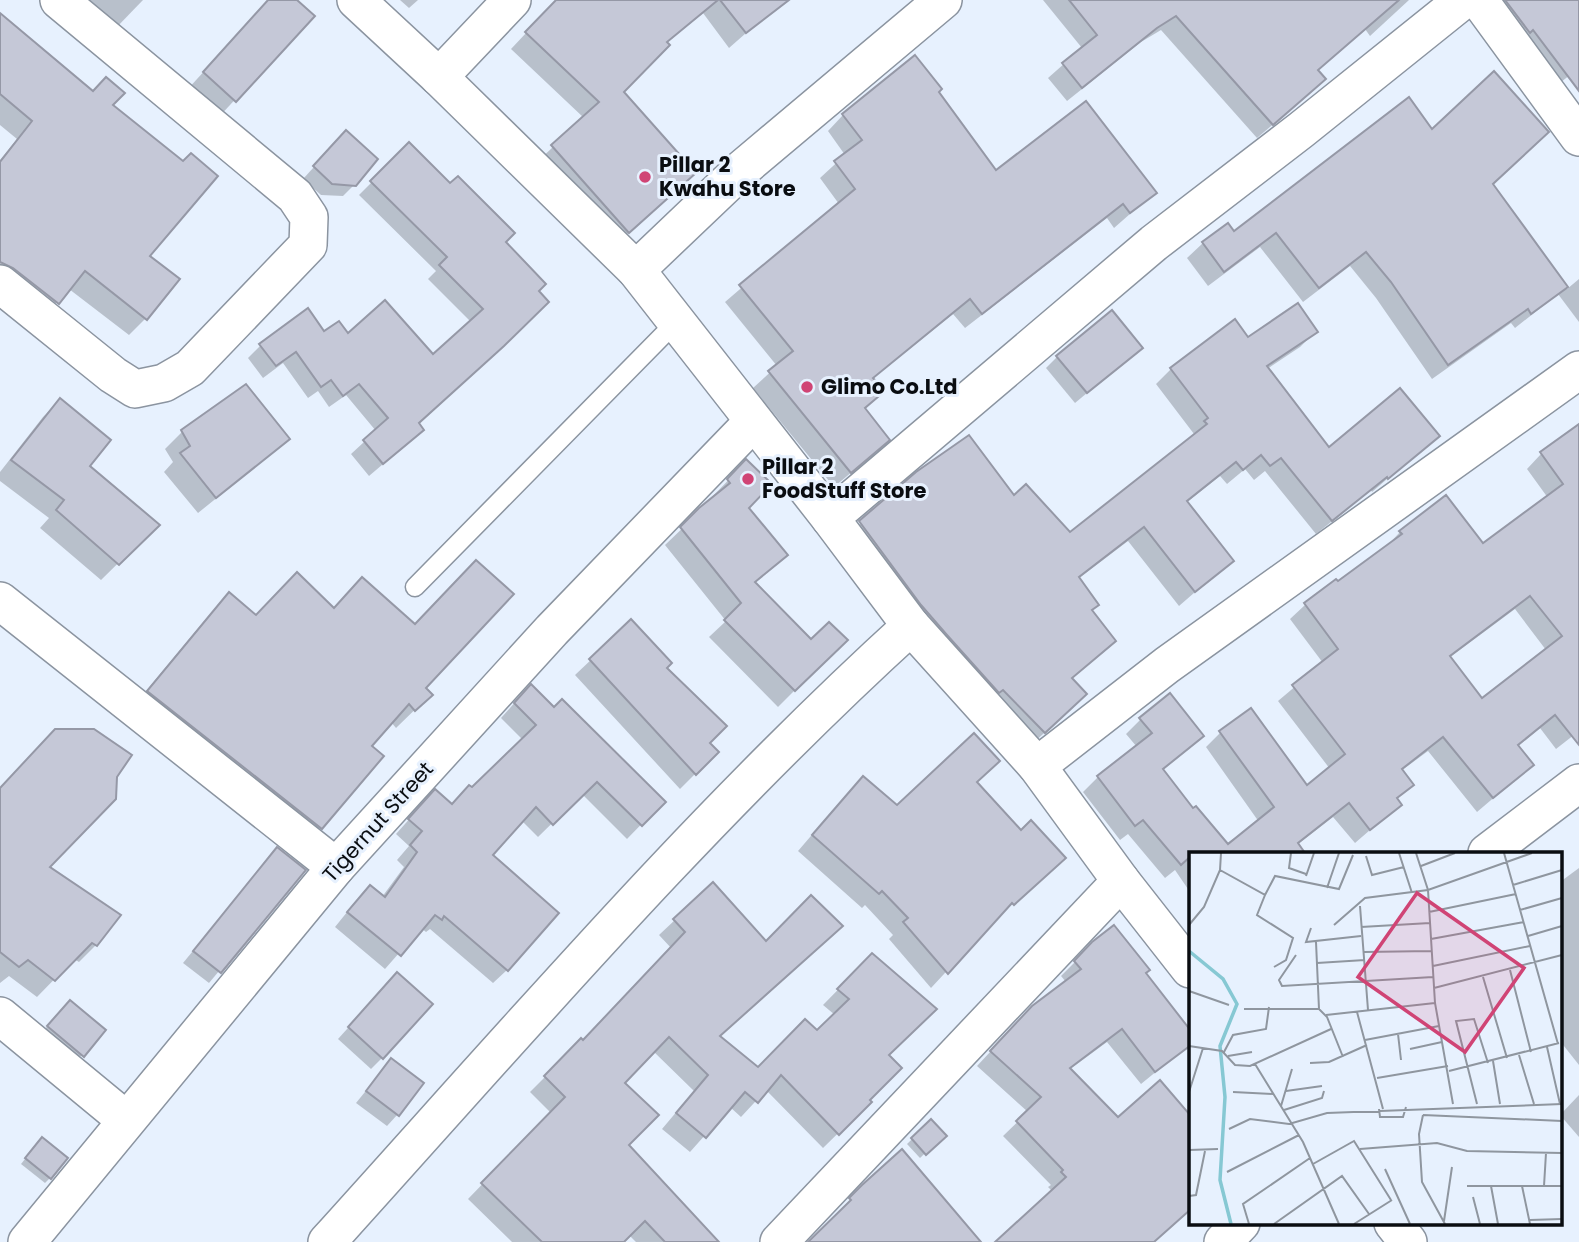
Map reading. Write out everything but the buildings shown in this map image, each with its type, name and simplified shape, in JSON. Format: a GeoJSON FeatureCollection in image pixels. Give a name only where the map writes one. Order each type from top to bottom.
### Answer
{"type":"FeatureCollection","features":[{"type":"Feature","properties":{"kind":"street"},"geometry":{"type":"LineString","coordinates":[[0,284],[113,375],[135,389],[164,383],[190,368],[308,245],[309,217],[295,196],[59,0]]}},
{"type":"Feature","properties":{"kind":"street"},"geometry":{"type":"LineString","coordinates":[[356,0],[439,77],[636,270],[911,626],[1037,766],[1121,881],[1189,966]]}},
{"type":"Feature","properties":{"kind":"street"},"geometry":{"type":"LineString","coordinates":[[439,77],[512,0]]}},
{"type":"Feature","properties":{"kind":"street"},"geometry":{"type":"LineString","coordinates":[[636,270],[742,169],[943,0]]}},
{"type":"Feature","properties":{"kind":"street"},"geometry":{"type":"LineString","coordinates":[[830,518],[1154,243],[1301,131],[1463,0]]}},
{"type":"Feature","properties":{"kind":"street"},"geometry":{"type":"LineString","coordinates":[[1479,0],[1579,137]]}},
{"type":"Feature","properties":{"kind":"street"},"geometry":{"type":"LineString","coordinates":[[1037,766],[1167,665],[1579,370]]}},
{"type":"Feature","properties":{"kind":"street","name":"Tigernut Street"},"geometry":{"type":"LineString","coordinates":[[27,1242],[125,1119],[336,867],[552,630],[753,422]]}},
{"type":"Feature","properties":{"kind":"street"},"geometry":{"type":"LineString","coordinates":[[0,601],[336,867]]}},
{"type":"Feature","properties":{"kind":"street"},"geometry":{"type":"LineString","coordinates":[[327,1242],[638,899],[832,698],[911,626]]}},
{"type":"Feature","properties":{"kind":"street"},"geometry":{"type":"LineString","coordinates":[[1488,852],[1579,783]]}},
{"type":"Feature","properties":{"kind":"street"},"geometry":{"type":"LineString","coordinates":[[779,1242],[1121,881]]}},
{"type":"Feature","properties":{"kind":"street"},"geometry":{"type":"LineString","coordinates":[[0,1016],[125,1119]]}},
{"type":"Feature","properties":{"kind":"street"},"geometry":{"type":"LineString","coordinates":[[1223,1242],[1240,1224]]}},
{"type":"Feature","properties":{"kind":"street"},"geometry":{"type":"LineString","coordinates":[[1394,1224],[1408,1242]]}},
{"type":"Feature","properties":{"kind":"lane"},"geometry":{"type":"LineString","coordinates":[[415,587],[676,322]]}},
{"type":"Feature","properties":{"kind":"place","name":"Pillar 2 Kwahu Store"},"geometry":{"type":"Point","coordinates":[645,177]}},
{"type":"Feature","properties":{"kind":"place","name":"Glimo Co.Ltd"},"geometry":{"type":"Point","coordinates":[807,387]}},
{"type":"Feature","properties":{"kind":"place","name":"Pillar 2 FoodStuff Store"},"geometry":{"type":"Point","coordinates":[748,479]}}]}
